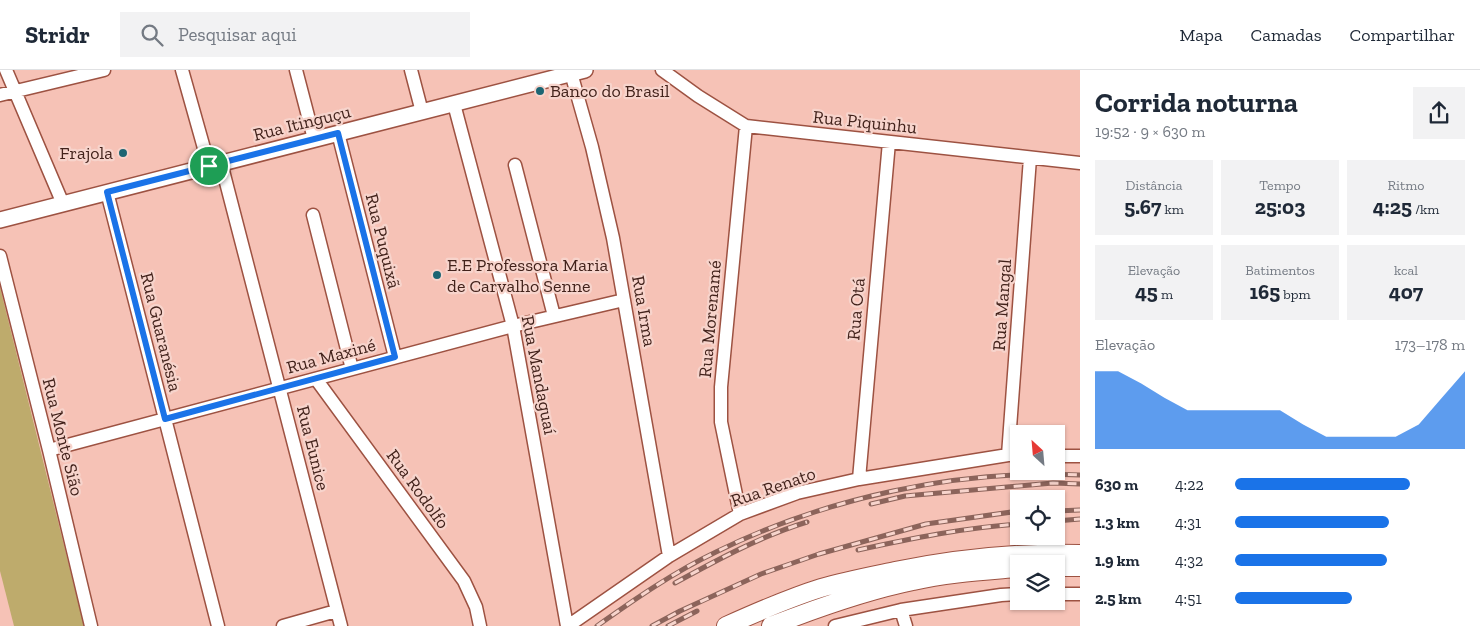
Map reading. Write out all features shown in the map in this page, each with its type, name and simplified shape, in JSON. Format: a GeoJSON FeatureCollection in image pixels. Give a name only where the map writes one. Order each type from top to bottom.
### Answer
{"type":"FeatureCollection","features":[{"type":"Feature","properties":{"kind":"highway"},"geometry":{"type":"LineString","coordinates":[[726,626],[781,602],[823,588],[873,575],[968,559],[1016,554],[1080,554]]}},
{"type":"Feature","properties":{"kind":"highway"},"geometry":{"type":"LineString","coordinates":[[1065,567],[1080,567]]}},
{"type":"Feature","properties":{"kind":"highway"},"geometry":{"type":"LineString","coordinates":[[771,626],[879,589],[914,580],[1010,569]]}},
{"type":"Feature","properties":{"kind":"main road","name":"Rua Itinguçu"},"geometry":{"type":"LineString","coordinates":[[0,220],[568,73]]}},
{"type":"Feature","properties":{"kind":"street"},"geometry":{"type":"LineString","coordinates":[[6,70],[63,204]]}},
{"type":"Feature","properties":{"kind":"street"},"geometry":{"type":"LineString","coordinates":[[0,95],[104,70]]}},
{"type":"Feature","properties":{"kind":"street","name":"Rua Eunice"},"geometry":{"type":"LineString","coordinates":[[182,70],[215,165],[280,388],[341,626]]}},
{"type":"Feature","properties":{"kind":"street"},"geometry":{"type":"LineString","coordinates":[[296,70],[314,139]]}},
{"type":"Feature","properties":{"kind":"street"},"geometry":{"type":"LineString","coordinates":[[411,70],[422,112]]}},
{"type":"Feature","properties":{"kind":"street","name":"Rua Piquinhu"},"geometry":{"type":"LineString","coordinates":[[662,70],[698,96],[746,126],[1080,163]]}},
{"type":"Feature","properties":{"kind":"street","name":"Rua Irma"},"geometry":{"type":"LineString","coordinates":[[568,73],[592,147],[610,222],[669,556]]}},
{"type":"Feature","properties":{"kind":"street","name":"Rua Mandaguaí"},"geometry":{"type":"LineString","coordinates":[[454,104],[513,326],[567,626]]}},
{"type":"Feature","properties":{"kind":"street","name":"Rua Morenamé"},"geometry":{"type":"LineString","coordinates":[[740,514],[721,422],[721,387],[746,126]]}},
{"type":"Feature","properties":{"kind":"street","name":"Rua Puquixã"},"geometry":{"type":"LineString","coordinates":[[338,133],[395,357]]}},
{"type":"Feature","properties":{"kind":"street","name":"Rua Otá"},"geometry":{"type":"LineString","coordinates":[[858,479],[889,142]]}},
{"type":"Feature","properties":{"kind":"street","name":"Rua Mangal"},"geometry":{"type":"LineString","coordinates":[[1016,425],[1030,158]]}},
{"type":"Feature","properties":{"kind":"street"},"geometry":{"type":"LineString","coordinates":[[515,165],[554,316]]}},
{"type":"Feature","properties":{"kind":"street","name":"Rua Guaranésia"},"geometry":{"type":"LineString","coordinates":[[107,192],[218,626]]}},
{"type":"Feature","properties":{"kind":"street"},"geometry":{"type":"LineString","coordinates":[[313,215],[352,369]]}},
{"type":"Feature","properties":{"kind":"street","name":"Rua Monte Sião"},"geometry":{"type":"LineString","coordinates":[[0,256],[91,626]]}},
{"type":"Feature","properties":{"kind":"street","name":"Rua Maxiné"},"geometry":{"type":"LineString","coordinates":[[49,450],[513,326],[624,300]]}},
{"type":"Feature","properties":{"kind":"street","name":"Rua Rodolfo"},"geometry":{"type":"LineString","coordinates":[[316,379],[464,581],[476,607],[480,626]]}},
{"type":"Feature","properties":{"kind":"street","name":"Rua Renato"},"geometry":{"type":"LineString","coordinates":[[567,626],[669,556],[740,514],[797,493],[858,479],[1010,456]]}},
{"type":"Feature","properties":{"kind":"street"},"geometry":{"type":"LineString","coordinates":[[1065,456],[1080,456]]}},
{"type":"Feature","properties":{"kind":"street"},"geometry":{"type":"LineString","coordinates":[[835,626],[901,610],[1010,594]]}},
{"type":"Feature","properties":{"kind":"street"},"geometry":{"type":"LineString","coordinates":[[1065,594],[1080,594]]}},
{"type":"Feature","properties":{"kind":"street"},"geometry":{"type":"LineString","coordinates":[[283,626],[336,610]]}},
{"type":"Feature","properties":{"kind":"street"},"geometry":{"type":"LineString","coordinates":[[901,610],[906,626]]}},
{"type":"Feature","properties":{"kind":"shaded area"},"geometry":{"type":"Polygon","coordinates":[[[0,287],[84,626],[14,626],[0,571],[0,287]]]}},
{"type":"Feature","properties":{"kind":"railway"},"geometry":{"type":"LineString","coordinates":[[597,626],[685,568],[758,533],[802,516],[847,502],[940,482],[1034,474],[1080,475]]}},
{"type":"Feature","properties":{"kind":"railway"},"geometry":{"type":"LineString","coordinates":[[871,504],[905,496],[1053,483],[1080,484]]}},
{"type":"Feature","properties":{"kind":"railway"},"geometry":{"type":"LineString","coordinates":[[1065,511],[1080,510]]}},
{"type":"Feature","properties":{"kind":"railway"},"geometry":{"type":"LineString","coordinates":[[652,626],[761,574],[819,554],[926,524],[1010,512]]}},
{"type":"Feature","properties":{"kind":"railway"},"geometry":{"type":"LineString","coordinates":[[1065,520],[1080,519]]}},
{"type":"Feature","properties":{"kind":"railway"},"geometry":{"type":"LineString","coordinates":[[675,583],[756,541],[807,522]]}},
{"type":"Feature","properties":{"kind":"railway"},"geometry":{"type":"LineString","coordinates":[[858,550],[938,534],[1010,525]]}},
{"type":"Feature","properties":{"kind":"railway"},"geometry":{"type":"LineString","coordinates":[[668,626],[697,611]]}},
{"type":"Feature","properties":{"kind":"place","name":"Banco do Brasil"},"geometry":{"type":"Point","coordinates":[540,91]}},
{"type":"Feature","properties":{"kind":"place","name":"Frajola"},"geometry":{"type":"Point","coordinates":[123,153]}},
{"type":"Feature","properties":{"kind":"place","name":"E.E Professora Maria de Carvalho Senne"},"geometry":{"type":"Point","coordinates":[437,275]}},
{"type":"Feature","properties":{"kind":"route"},"geometry":{"type":"LineString","coordinates":[[338,133],[395,357],[165,419],[107,192],[209,166],[338,133]]}}]}
